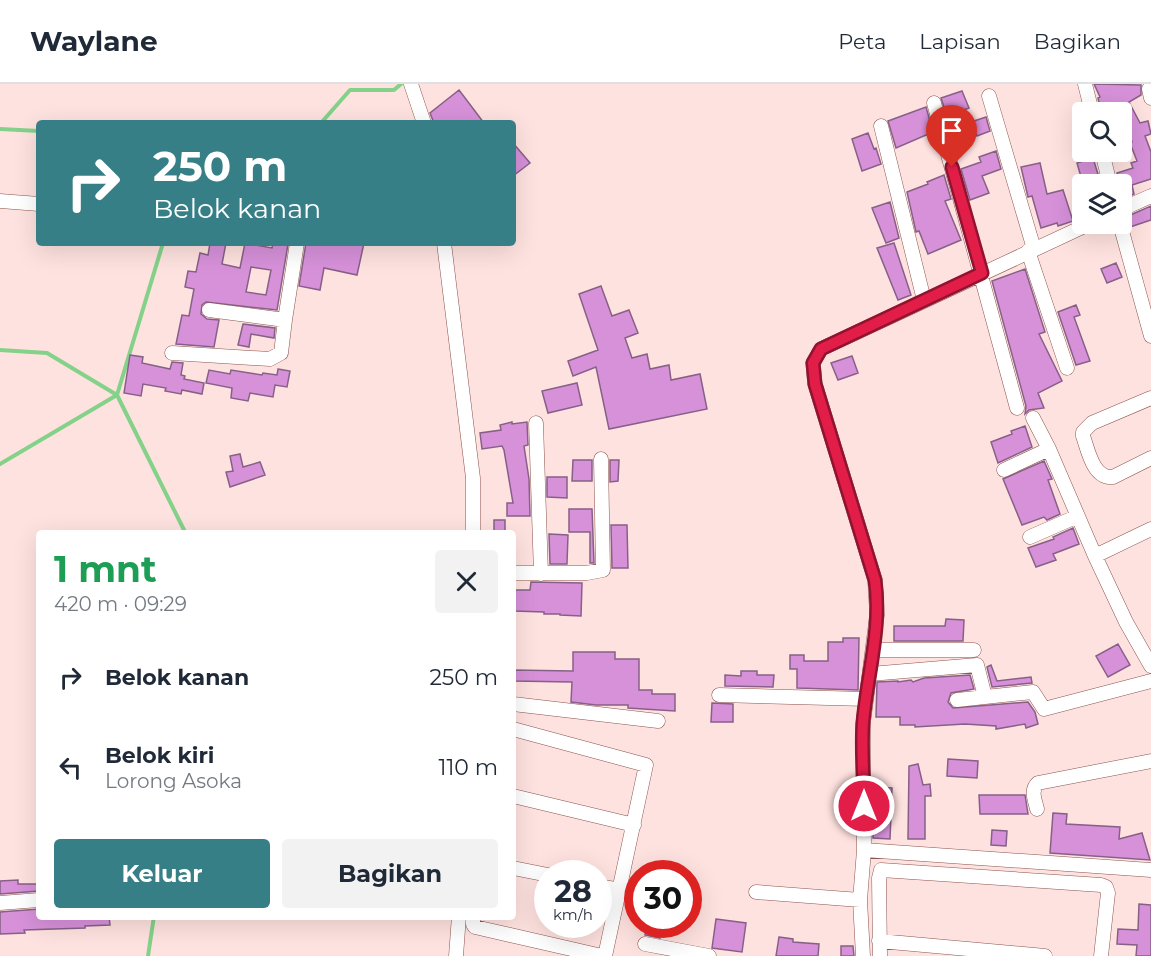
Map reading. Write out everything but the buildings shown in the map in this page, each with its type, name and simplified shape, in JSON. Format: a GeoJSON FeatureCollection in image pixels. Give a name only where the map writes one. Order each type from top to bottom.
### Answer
{"type":"FeatureCollection","features":[{"type":"Feature","properties":{"kind":"street"},"geometry":{"type":"LineString","coordinates":[[1085,84],[1090,102]]}},
{"type":"Feature","properties":{"kind":"street"},"geometry":{"type":"LineString","coordinates":[[413,90],[423,120]]}},
{"type":"Feature","properties":{"kind":"street"},"geometry":{"type":"LineString","coordinates":[[989,96],[1031,250],[1067,368]]}},
{"type":"Feature","properties":{"kind":"street"},"geometry":{"type":"LineString","coordinates":[[934,104],[1017,408]]}},
{"type":"Feature","properties":{"kind":"street"},"geometry":{"type":"LineString","coordinates":[[881,126],[924,300]]}},
{"type":"Feature","properties":{"kind":"street"},"geometry":{"type":"LineString","coordinates":[[1132,205],[1151,196]]}},
{"type":"Feature","properties":{"kind":"street"},"geometry":{"type":"LineString","coordinates":[[0,201],[36,204]]}},
{"type":"Feature","properties":{"kind":"street"},"geometry":{"type":"LineString","coordinates":[[863,956],[860,900],[864,850],[863,724],[878,615],[875,580],[815,384],[813,363],[821,349],[1072,232]]}},
{"type":"Feature","properties":{"kind":"street"},"geometry":{"type":"LineString","coordinates":[[1123,234],[1151,336]]}},
{"type":"Feature","properties":{"kind":"street"},"geometry":{"type":"LineString","coordinates":[[172,353],[270,359],[281,353],[297,246]]}},
{"type":"Feature","properties":{"kind":"street"},"geometry":{"type":"LineString","coordinates":[[444,246],[473,478],[472,530]]}},
{"type":"Feature","properties":{"kind":"street"},"geometry":{"type":"LineString","coordinates":[[209,310],[285,320]]}},
{"type":"Feature","properties":{"kind":"street"},"geometry":{"type":"LineString","coordinates":[[1151,398],[1092,423],[1083,432],[1095,468],[1101,475],[1108,478],[1151,458]]}},
{"type":"Feature","properties":{"kind":"street"},"geometry":{"type":"LineString","coordinates":[[1033,418],[1049,448],[1126,622],[1151,666]]}},
{"type":"Feature","properties":{"kind":"street"},"geometry":{"type":"LineString","coordinates":[[536,423],[541,574]]}},
{"type":"Feature","properties":{"kind":"street"},"geometry":{"type":"LineString","coordinates":[[1004,470],[1049,448]]}},
{"type":"Feature","properties":{"kind":"street"},"geometry":{"type":"LineString","coordinates":[[516,573],[588,573],[603,570],[601,459]]}},
{"type":"Feature","properties":{"kind":"street"},"geometry":{"type":"LineString","coordinates":[[1030,537],[1078,516]]}},
{"type":"Feature","properties":{"kind":"street"},"geometry":{"type":"LineString","coordinates":[[1095,556],[1151,529]]}},
{"type":"Feature","properties":{"kind":"street"},"geometry":{"type":"LineString","coordinates":[[874,650],[974,650]]}},
{"type":"Feature","properties":{"kind":"street"},"geometry":{"type":"LineString","coordinates":[[870,674],[977,665],[985,697]]}},
{"type":"Feature","properties":{"kind":"street"},"geometry":{"type":"LineString","coordinates":[[957,700],[1033,692],[1044,709],[1151,681]]}},
{"type":"Feature","properties":{"kind":"street"},"geometry":{"type":"LineString","coordinates":[[719,695],[866,699]]}},
{"type":"Feature","properties":{"kind":"street"},"geometry":{"type":"LineString","coordinates":[[516,704],[658,721]]}},
{"type":"Feature","properties":{"kind":"street"},"geometry":{"type":"LineString","coordinates":[[474,920],[475,927],[603,956],[620,890],[647,767],[645,764],[516,730]]}},
{"type":"Feature","properties":{"kind":"street"},"geometry":{"type":"LineString","coordinates":[[1037,809],[1033,793],[1034,787],[1044,780],[1151,760]]}},
{"type":"Feature","properties":{"kind":"street"},"geometry":{"type":"LineString","coordinates":[[516,797],[634,825]]}},
{"type":"Feature","properties":{"kind":"street"},"geometry":{"type":"LineString","coordinates":[[864,850],[1151,870]]}},
{"type":"Feature","properties":{"kind":"street"},"geometry":{"type":"LineString","coordinates":[[516,869],[534,872]]}},
{"type":"Feature","properties":{"kind":"street"},"geometry":{"type":"LineString","coordinates":[[880,956],[879,878],[881,870],[1101,885],[1106,887],[1108,893],[1101,956]]}},
{"type":"Feature","properties":{"kind":"street"},"geometry":{"type":"LineString","coordinates":[[612,889],[620,890]]}},
{"type":"Feature","properties":{"kind":"street"},"geometry":{"type":"LineString","coordinates":[[756,892],[860,900]]}},
{"type":"Feature","properties":{"kind":"street"},"geometry":{"type":"LineString","coordinates":[[0,903],[36,900]]}},
{"type":"Feature","properties":{"kind":"street"},"geometry":{"type":"LineString","coordinates":[[456,956],[459,920]]}},
{"type":"Feature","properties":{"kind":"street"},"geometry":{"type":"LineString","coordinates":[[879,941],[1045,956]]}},
{"type":"Feature","properties":{"kind":"street"},"geometry":{"type":"LineString","coordinates":[[645,944],[709,956]]}},
{"type":"Feature","properties":{"kind":"waterway"},"geometry":{"type":"LineString","coordinates":[[324,120],[350,90],[394,90],[401,84]]}},
{"type":"Feature","properties":{"kind":"waterway"},"geometry":{"type":"LineString","coordinates":[[0,129],[36,131]]}},
{"type":"Feature","properties":{"kind":"waterway"},"geometry":{"type":"LineString","coordinates":[[0,464],[117,395],[162,246]]}},
{"type":"Feature","properties":{"kind":"waterway"},"geometry":{"type":"LineString","coordinates":[[0,350],[47,353],[117,395],[184,530]]}},
{"type":"Feature","properties":{"kind":"waterway"},"geometry":{"type":"LineString","coordinates":[[148,956],[153,920]]}},
{"type":"Feature","properties":{"kind":"route"},"geometry":{"type":"LineString","coordinates":[[864,806],[863,724],[878,615],[877,591],[815,384],[813,363],[821,349],[982,273],[952,167]]}}]}
